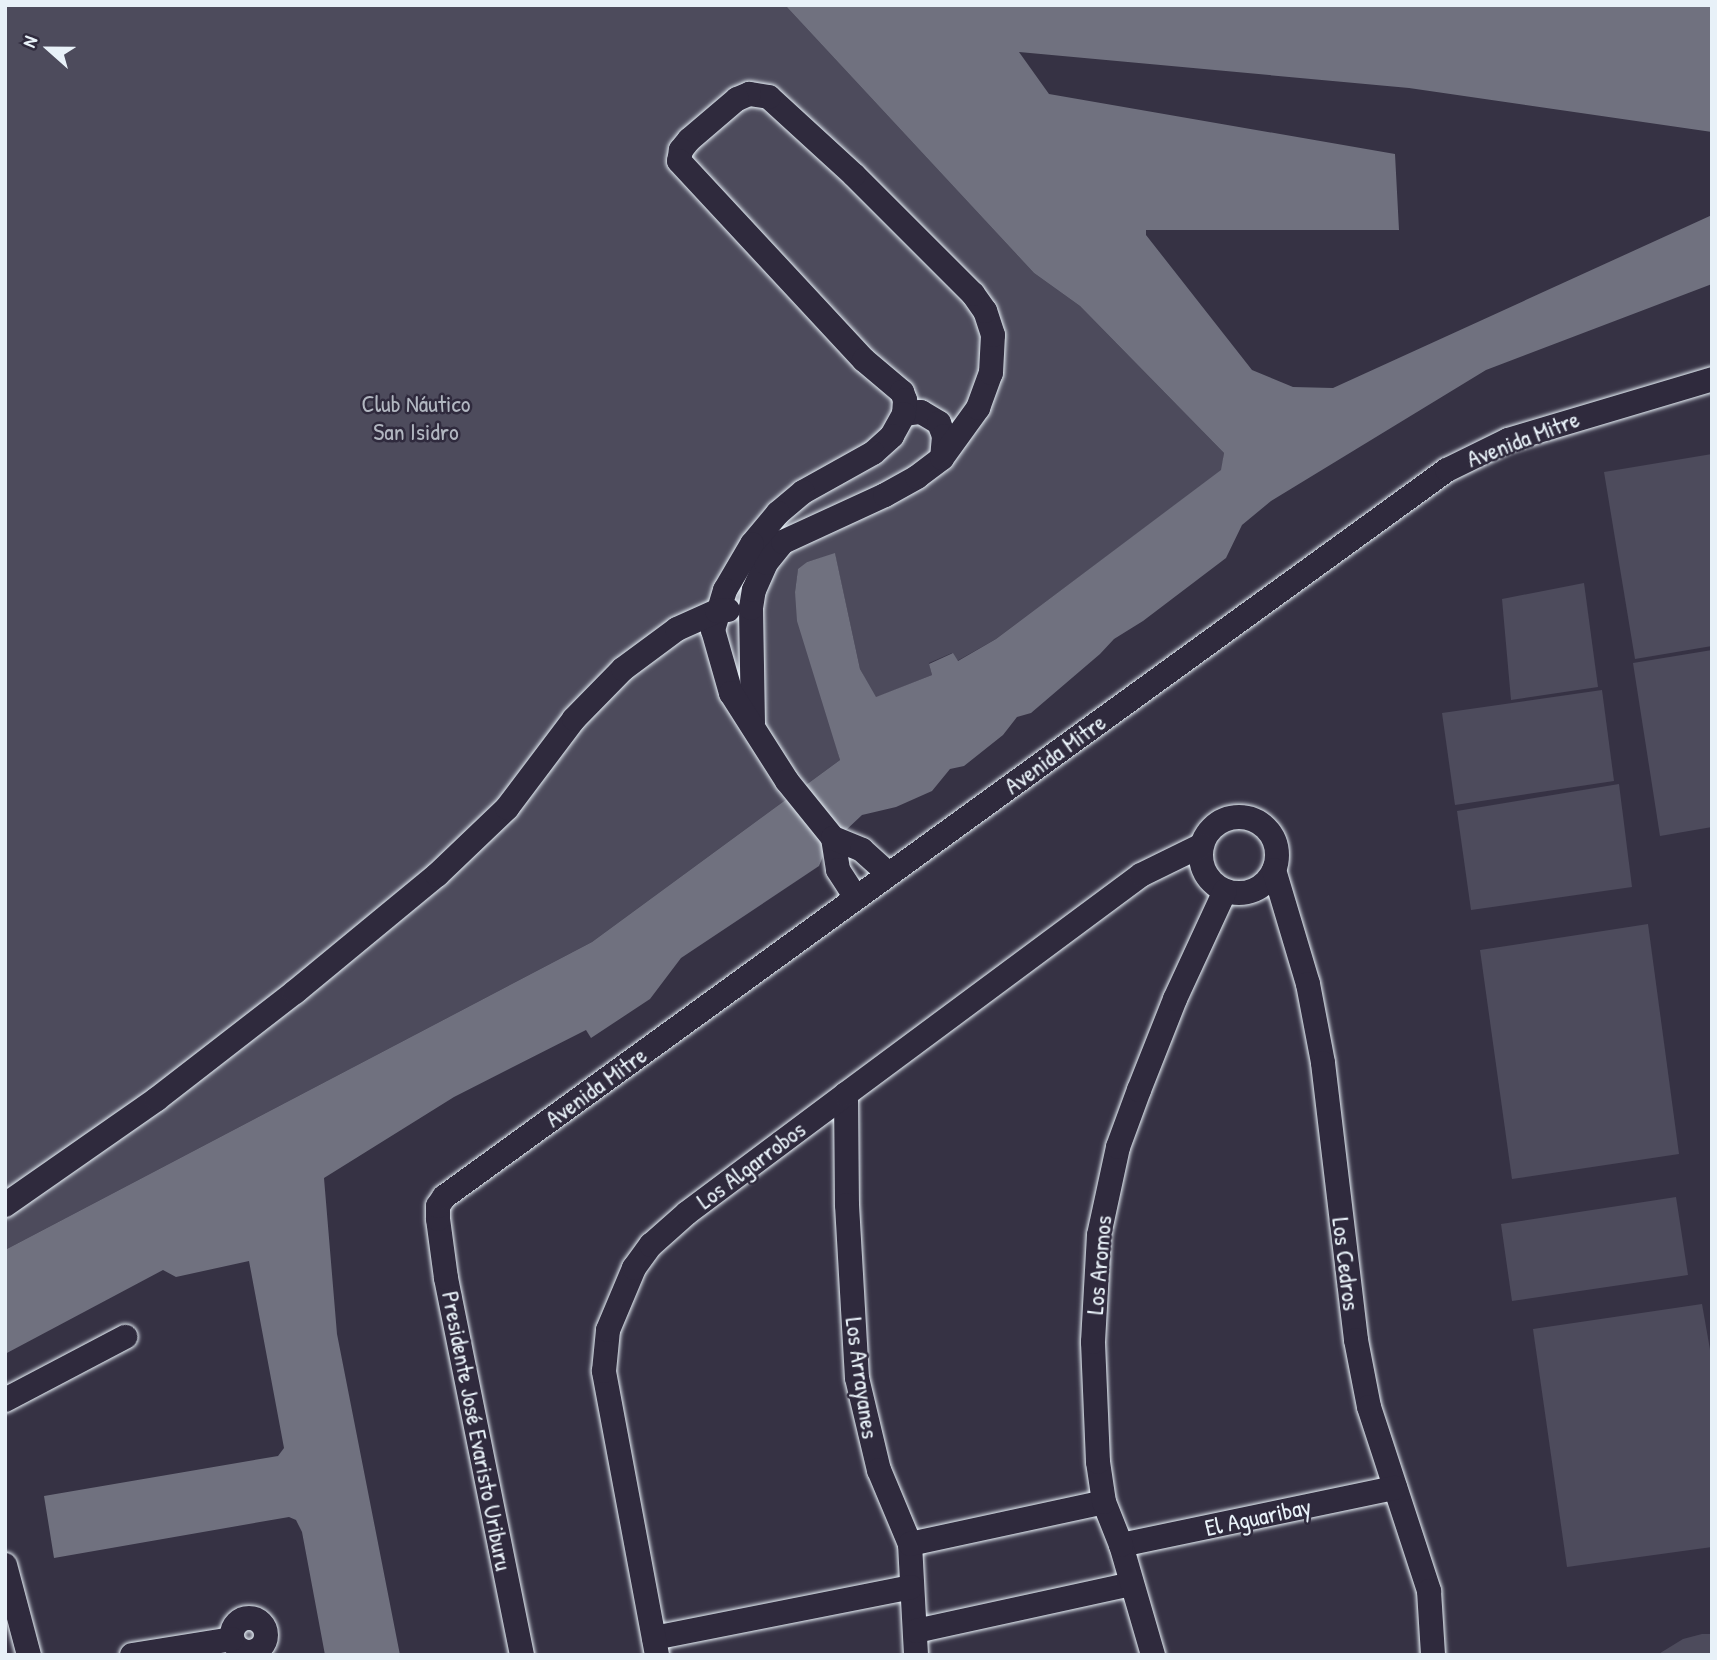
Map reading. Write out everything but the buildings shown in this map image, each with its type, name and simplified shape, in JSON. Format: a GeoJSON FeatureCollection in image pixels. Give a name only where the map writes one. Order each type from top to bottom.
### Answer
{"type":"FeatureCollection","features":[{"type":"Feature","properties":{"kind":"street"},"geometry":{"type":"LineString","coordinates":[[753,723],[751,631],[754,590],[759,575],[783,542],[885,495],[917,477],[942,458],[978,408],[991,373],[993,335],[985,311],[974,295],[854,175],[769,97],[749,94],[737,99],[689,140],[681,150],[679,161],[864,360],[902,392],[904,414],[892,436],[873,453],[803,492],[778,513],[752,544],[725,590],[713,630],[731,693],[753,723],[788,781],[831,835],[862,850],[890,874]]}},
{"type":"Feature","properties":{"kind":"street","name":"Avenida Mitre"},"geometry":{"type":"LineString","coordinates":[[438,1206],[444,1197],[1447,470],[1508,440],[1712,379]]}},
{"type":"Feature","properties":{"kind":"street"},"geometry":{"type":"LineString","coordinates":[[904,414],[921,412],[939,423],[944,436],[942,458]]}},
{"type":"Feature","properties":{"kind":"street"},"geometry":{"type":"LineString","coordinates":[[5,1205],[158,1099],[295,992],[437,875],[507,808],[574,719],[623,669],[667,635],[718,611],[736,612],[751,631]]}},
{"type":"Feature","properties":{"kind":"street"},"geometry":{"type":"LineString","coordinates":[[667,635],[715,639],[720,644],[737,646],[751,631]]}},
{"type":"Feature","properties":{"kind":"street","name":"Los Cedros"},"geometry":{"type":"LineString","coordinates":[[1202,845],[1215,824],[1239,816],[1251,818],[1271,833],[1276,845],[1275,870],[1308,984],[1323,1063],[1356,1340],[1369,1407],[1429,1591],[1433,1655]]}},
{"type":"Feature","properties":{"kind":"street"},"geometry":{"type":"LineString","coordinates":[[831,835],[838,870],[856,898]]}},
{"type":"Feature","properties":{"kind":"street"},"geometry":{"type":"LineString","coordinates":[[1202,845],[1202,867],[1216,886],[1226,891],[1237,893],[1259,887],[1275,870]]}},
{"type":"Feature","properties":{"kind":"street","name":"Los Algarrobos"},"geometry":{"type":"LineString","coordinates":[[655,1646],[604,1371],[608,1330],[634,1268],[670,1227],[846,1094],[1141,875],[1202,845]]}},
{"type":"Feature","properties":{"kind":"street","name":"Los Aromos"},"geometry":{"type":"LineString","coordinates":[[1153,1655],[1121,1545],[1104,1502],[1093,1397],[1099,1235],[1105,1197],[1139,1090],[1175,999],[1226,891]]}},
{"type":"Feature","properties":{"kind":"street","name":"Los Arrayanes"},"geometry":{"type":"LineString","coordinates":[[846,1094],[847,1205],[857,1378],[879,1470],[910,1544],[916,1643]]}},
{"type":"Feature","properties":{"kind":"street","name":"Presidente José Evaristo Uriburu"},"geometry":{"type":"LineString","coordinates":[[438,1206],[446,1278],[522,1655]]}},
{"type":"Feature","properties":{"kind":"street"},"geometry":{"type":"LineString","coordinates":[[5,1400],[125,1337]]}},
{"type":"Feature","properties":{"kind":"street","name":"El Aguaribay"},"geometry":{"type":"LineString","coordinates":[[1121,1545],[1395,1489]]}},
{"type":"Feature","properties":{"kind":"street"},"geometry":{"type":"LineString","coordinates":[[910,1544],[1104,1502]]}},
{"type":"Feature","properties":{"kind":"street"},"geometry":{"type":"LineString","coordinates":[[5,1565],[29,1655]]}},
{"type":"Feature","properties":{"kind":"street"},"geometry":{"type":"LineString","coordinates":[[916,1643],[1131,1584]]}},
{"type":"Feature","properties":{"kind":"street"},"geometry":{"type":"LineString","coordinates":[[655,1646],[911,1587]]}},
{"type":"Feature","properties":{"kind":"street"},"geometry":{"type":"LineString","coordinates":[[5,1626],[16,1655]]}},
{"type":"Feature","properties":{"kind":"street"},"geometry":{"type":"LineString","coordinates":[[132,1655],[232,1639]]}},
{"type":"Feature","properties":{"kind":"green space","name":"Club Náutico San Isidro"},"geometry":{"type":"Polygon","coordinates":[[[5,5],[785,5],[1034,273],[1080,306],[1224,453],[1222,470],[996,639],[957,661],[952,653],[929,663],[932,675],[875,698],[860,669],[835,554],[807,562],[798,570],[795,592],[840,760],[592,942],[5,1250],[5,5]]]}},
{"type":"Feature","properties":{"kind":"green space"},"geometry":{"type":"Polygon","coordinates":[[[1712,454],[1712,646],[1635,659],[1604,472],[1712,454]]]}},
{"type":"Feature","properties":{"kind":"green space"},"geometry":{"type":"Polygon","coordinates":[[[1584,583],[1598,687],[1511,700],[1502,599],[1584,583]]]}},
{"type":"Feature","properties":{"kind":"green space"},"geometry":{"type":"Polygon","coordinates":[[[1712,650],[1712,827],[1660,836],[1633,663],[1712,650]]]}},
{"type":"Feature","properties":{"kind":"green space"},"geometry":{"type":"Polygon","coordinates":[[[1602,690],[1614,781],[1455,805],[1442,713],[1602,690]]]}},
{"type":"Feature","properties":{"kind":"green space"},"geometry":{"type":"Polygon","coordinates":[[[1619,784],[1632,887],[1471,910],[1457,811],[1619,784]]]}},
{"type":"Feature","properties":{"kind":"green space"},"geometry":{"type":"Polygon","coordinates":[[[1648,924],[1679,1154],[1512,1179],[1480,950],[1648,924]]]}},
{"type":"Feature","properties":{"kind":"green space"},"geometry":{"type":"Polygon","coordinates":[[[1676,1197],[1688,1275],[1512,1301],[1501,1224],[1676,1197]]]}},
{"type":"Feature","properties":{"kind":"green space"},"geometry":{"type":"Polygon","coordinates":[[[1702,1304],[1712,1361],[1712,1547],[1567,1567],[1533,1329],[1702,1304]]]}},
{"type":"Feature","properties":{"kind":"green space"},"geometry":{"type":"Polygon","coordinates":[[[1712,1634],[1712,1655],[1657,1655],[1683,1639],[1712,1634]]]}},
{"type":"Feature","properties":{"kind":"water"},"geometry":{"type":"Polygon","coordinates":[[[785,5],[1712,5],[1712,132],[1409,88],[1019,52],[1049,94],[1395,154],[1399,230],[1146,230],[1146,235],[1252,370],[1293,387],[1333,388],[1712,215],[1712,284],[1486,370],[1271,501],[1242,525],[1226,558],[1143,621],[1114,639],[1031,713],[1017,717],[1003,735],[964,766],[950,769],[932,791],[896,807],[862,815],[826,849],[819,866],[681,958],[650,999],[591,1038],[586,1030],[454,1097],[324,1178],[337,1334],[400,1655],[325,1655],[302,1532],[296,1520],[289,1517],[54,1558],[44,1496],[278,1456],[284,1448],[249,1261],[176,1277],[163,1270],[5,1354],[5,1250],[592,942],[840,760],[797,621],[795,592],[798,569],[807,562],[835,553],[860,669],[876,697],[932,675],[929,664],[953,653],[958,661],[996,639],[1221,470],[1224,453],[1080,306],[1034,273],[785,5]]]}}]}
